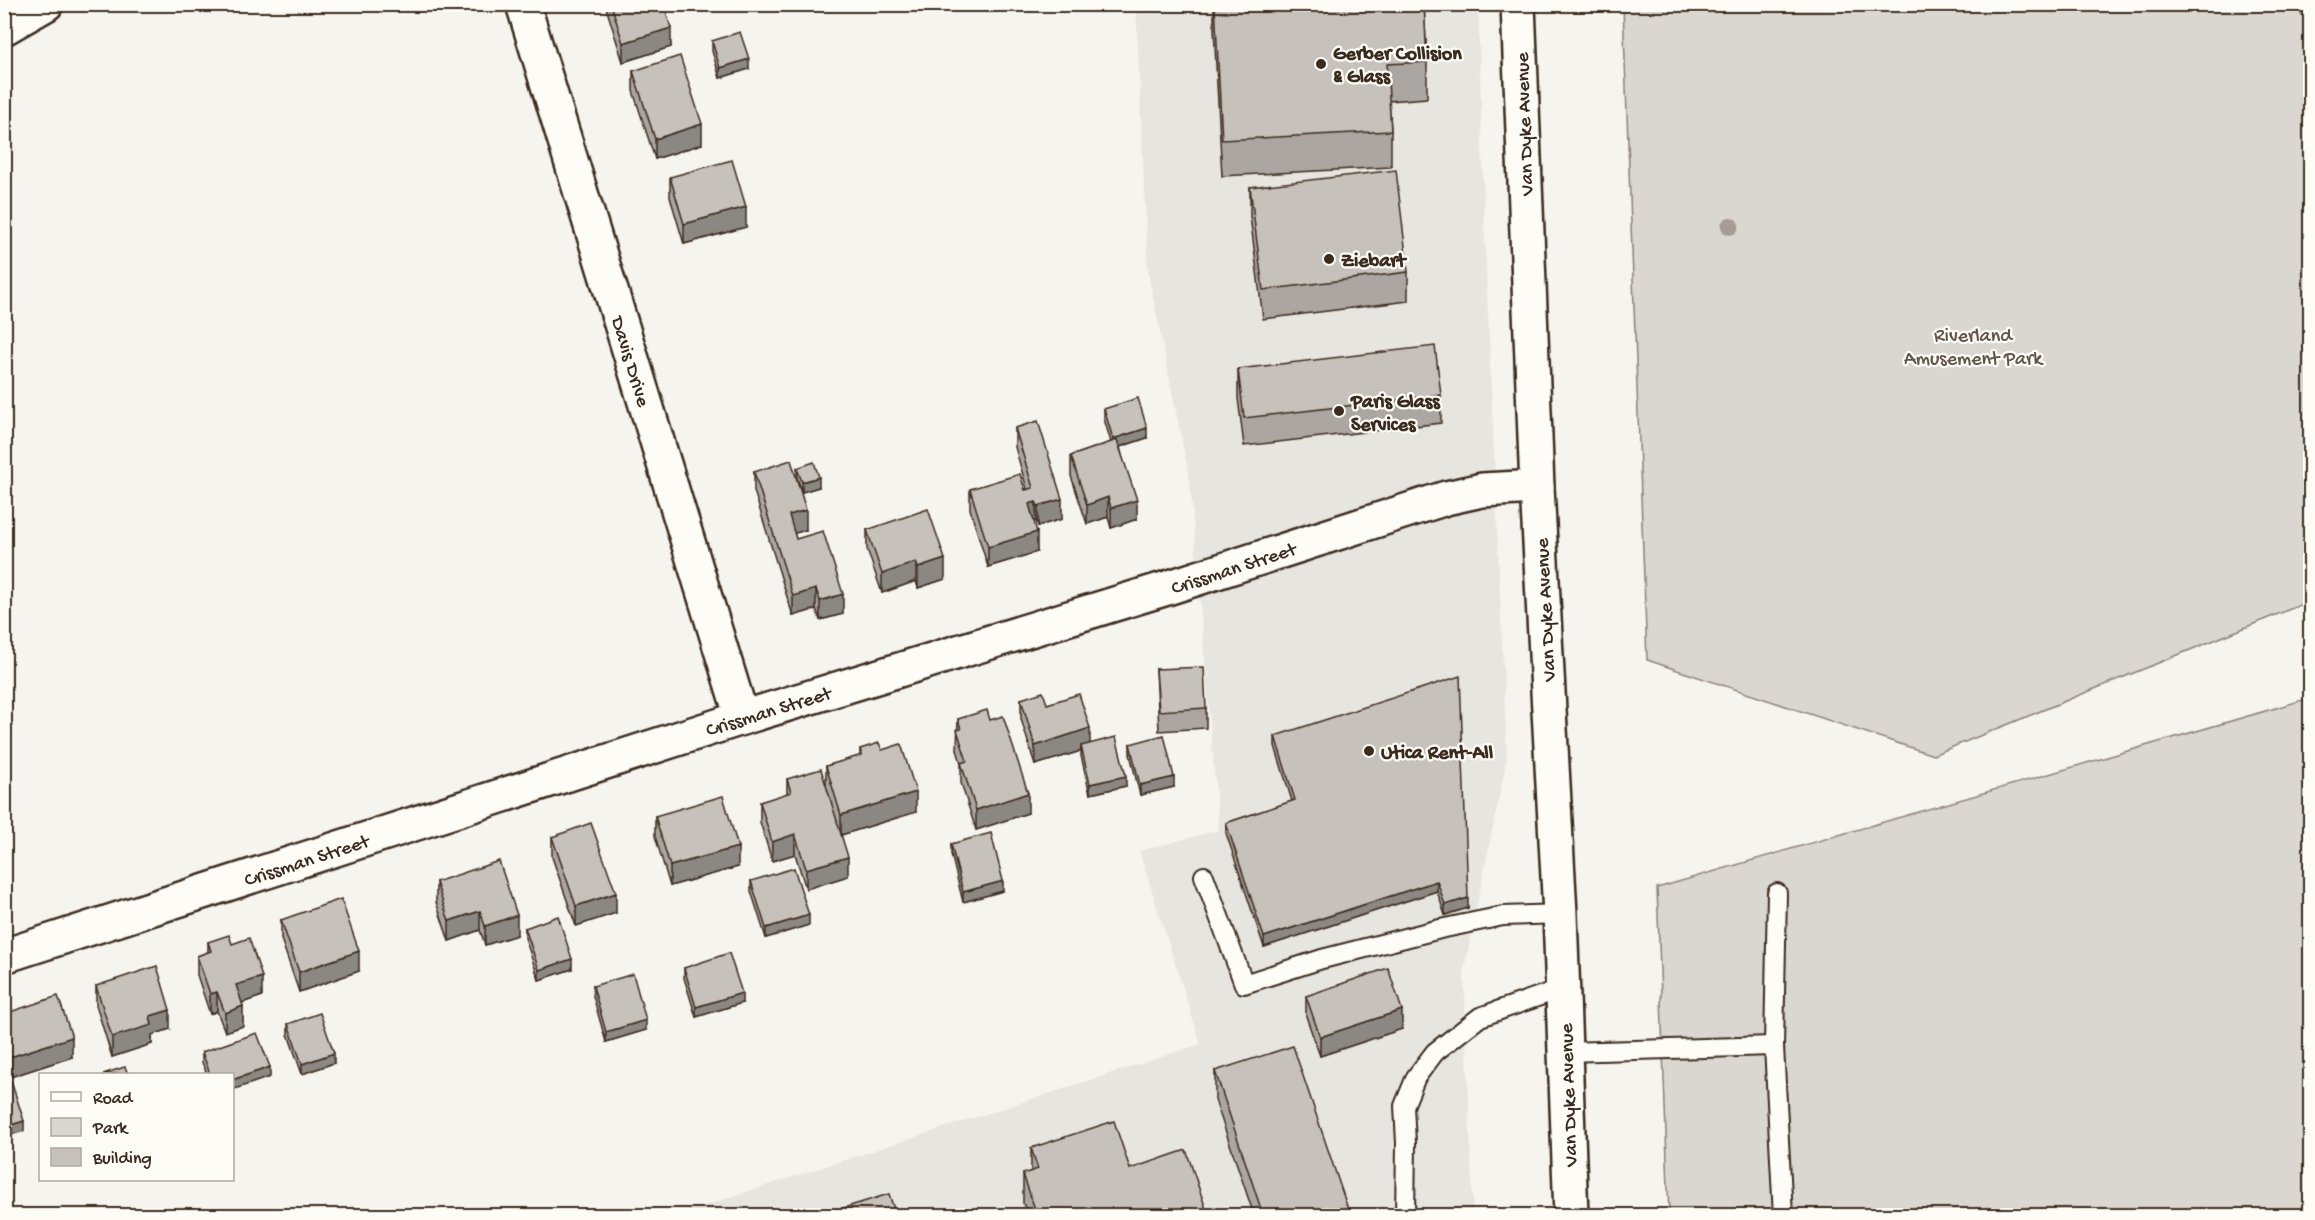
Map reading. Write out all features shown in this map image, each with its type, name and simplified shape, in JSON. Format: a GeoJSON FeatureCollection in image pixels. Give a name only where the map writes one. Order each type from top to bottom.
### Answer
{"type":"FeatureCollection","features":[{"type":"Feature","properties":{"kind":"street"},"geometry":{"type":"LineString","coordinates":[[4,28],[46,4]]}},
{"type":"Feature","properties":{"kind":"street","name":"Davis Drive"},"geometry":{"type":"LineString","coordinates":[[523,4],[742,718]]}},
{"type":"Feature","properties":{"kind":"street","name":"Van Dyke Avenue"},"geometry":{"type":"LineString","coordinates":[[1518,4],[1537,487],[1560,914],[1571,1215]]}},
{"type":"Feature","properties":{"kind":"street","name":"Crissman Street"},"geometry":{"type":"LineString","coordinates":[[4,956],[742,718],[1167,588],[1446,498],[1482,490],[1537,487]]}},
{"type":"Feature","properties":{"kind":"lane"},"geometry":{"type":"LineString","coordinates":[[1204,876],[1244,984],[1323,959],[1440,929],[1503,916],[1560,914]]}},
{"type":"Feature","properties":{"kind":"lane"},"geometry":{"type":"LineString","coordinates":[[1777,893],[1774,1046],[1783,1215]]}},
{"type":"Feature","properties":{"kind":"lane"},"geometry":{"type":"LineString","coordinates":[[1405,1215],[1404,1106],[1416,1077],[1436,1052],[1480,1017],[1563,988]]}},
{"type":"Feature","properties":{"kind":"lane"},"geometry":{"type":"LineString","coordinates":[[1565,1052],[1774,1046]]}},
{"type":"Feature","properties":{"kind":"shaded area"},"geometry":{"type":"Polygon","coordinates":[[[1136,5],[1478,5],[1485,244],[1507,758],[1464,970],[1473,1215],[673,1216],[1201,1044],[1139,851],[1219,830],[1190,481],[1148,272],[1136,5]]]}},
{"type":"Feature","properties":{"kind":"green space","name":"Riverland Amusement Park"},"geometry":{"type":"Polygon","coordinates":[[[2288,4],[2310,21],[2310,601],[1933,755],[1647,660],[1623,5],[2288,4]]]}},
{"type":"Feature","properties":{"kind":"green space"},"geometry":{"type":"Polygon","coordinates":[[[2310,698],[2310,1215],[1669,1215],[1657,888],[2310,698]]]}},
{"type":"Feature","properties":{"kind":"building"},"geometry":{"type":"Polygon","coordinates":[[[611,4],[664,4],[671,28],[623,43],[611,4]]]}},
{"type":"Feature","properties":{"kind":"building","name":"Gerber Collision & Glass"},"geometry":{"type":"Polygon","coordinates":[[[1215,4],[1424,4],[1427,62],[1387,64],[1391,131],[1222,140],[1215,4]]]}},
{"type":"Feature","properties":{"kind":"building"},"geometry":{"type":"Polygon","coordinates":[[[740,32],[749,59],[720,68],[712,41],[740,32]]]}},
{"type":"Feature","properties":{"kind":"building"},"geometry":{"type":"Polygon","coordinates":[[[680,56],[702,124],[655,139],[633,71],[680,56]]]}},
{"type":"Feature","properties":{"kind":"building"},"geometry":{"type":"Polygon","coordinates":[[[732,160],[746,207],[684,224],[670,177],[732,160]]]}},
{"type":"Feature","properties":{"kind":"building","name":"Ziebart"},"geometry":{"type":"Polygon","coordinates":[[[1396,170],[1408,272],[1263,290],[1250,187],[1396,170]]]}},
{"type":"Feature","properties":{"kind":"building"},"geometry":{"type":"Polygon","coordinates":[[[1435,346],[1441,395],[1244,418],[1238,369],[1435,346]]]}},
{"type":"Feature","properties":{"kind":"building"},"geometry":{"type":"Polygon","coordinates":[[[1138,398],[1147,428],[1113,439],[1104,409],[1138,398]]]}},
{"type":"Feature","properties":{"kind":"building"},"geometry":{"type":"Polygon","coordinates":[[[1038,421],[1062,499],[1038,506],[1036,502],[1029,504],[1037,532],[988,547],[970,489],[1020,474],[1025,490],[1033,488],[1015,428],[1038,421]]]}},
{"type":"Feature","properties":{"kind":"building"},"geometry":{"type":"Polygon","coordinates":[[[1117,440],[1137,500],[1111,508],[1108,497],[1087,505],[1071,456],[1117,440]]]}},
{"type":"Feature","properties":{"kind":"building"},"geometry":{"type":"Polygon","coordinates":[[[791,460],[806,510],[789,515],[796,539],[823,531],[843,594],[820,601],[816,589],[793,596],[754,472],[791,460]]]}},
{"type":"Feature","properties":{"kind":"building"},"geometry":{"type":"Polygon","coordinates":[[[814,462],[819,477],[802,482],[797,468],[814,462]]]}},
{"type":"Feature","properties":{"kind":"building"},"geometry":{"type":"Polygon","coordinates":[[[928,509],[945,559],[918,568],[916,562],[882,574],[867,530],[928,509]]]}},
{"type":"Feature","properties":{"kind":"building"},"geometry":{"type":"Polygon","coordinates":[[[1204,667],[1206,708],[1159,711],[1156,669],[1204,667]]]}},
{"type":"Feature","properties":{"kind":"building"},"geometry":{"type":"Polygon","coordinates":[[[1460,676],[1468,898],[1445,905],[1437,881],[1264,937],[1226,823],[1295,800],[1275,736],[1460,676]]]}},
{"type":"Feature","properties":{"kind":"building"},"geometry":{"type":"Polygon","coordinates":[[[1043,692],[1047,704],[1079,694],[1090,728],[1035,746],[1021,699],[1043,692]]]}},
{"type":"Feature","properties":{"kind":"building"},"geometry":{"type":"Polygon","coordinates":[[[987,710],[990,720],[1003,716],[1028,793],[976,810],[961,763],[967,761],[957,730],[961,729],[958,719],[987,710]]]}},
{"type":"Feature","properties":{"kind":"building"},"geometry":{"type":"Polygon","coordinates":[[[1164,735],[1174,777],[1140,785],[1130,744],[1164,735]]]}},
{"type":"Feature","properties":{"kind":"building"},"geometry":{"type":"Polygon","coordinates":[[[1116,737],[1126,776],[1090,784],[1081,746],[1116,737]]]}},
{"type":"Feature","properties":{"kind":"building"},"geometry":{"type":"Polygon","coordinates":[[[879,743],[882,750],[901,744],[916,792],[841,815],[826,766],[862,755],[860,749],[879,743]]]}},
{"type":"Feature","properties":{"kind":"building"},"geometry":{"type":"Polygon","coordinates":[[[821,769],[848,857],[806,869],[795,834],[772,842],[760,802],[791,792],[787,779],[821,769]]]}},
{"type":"Feature","properties":{"kind":"building"},"geometry":{"type":"Polygon","coordinates":[[[723,796],[738,847],[670,866],[655,816],[723,796]]]}},
{"type":"Feature","properties":{"kind":"building"},"geometry":{"type":"Polygon","coordinates":[[[591,823],[616,893],[576,906],[552,837],[591,823]]]}},
{"type":"Feature","properties":{"kind":"building"},"geometry":{"type":"Polygon","coordinates":[[[991,833],[1003,881],[963,892],[951,844],[991,833]]]}},
{"type":"Feature","properties":{"kind":"building"},"geometry":{"type":"Polygon","coordinates":[[[499,861],[517,915],[485,926],[480,911],[449,921],[436,882],[499,861]]]}},
{"type":"Feature","properties":{"kind":"building"},"geometry":{"type":"Polygon","coordinates":[[[794,868],[809,915],[766,928],[751,881],[794,868]]]}},
{"type":"Feature","properties":{"kind":"building"},"geometry":{"type":"Polygon","coordinates":[[[341,899],[359,951],[299,972],[281,920],[341,899]]]}},
{"type":"Feature","properties":{"kind":"building"},"geometry":{"type":"Polygon","coordinates":[[[558,916],[572,959],[539,970],[525,928],[558,916]]]}},
{"type":"Feature","properties":{"kind":"building"},"geometry":{"type":"Polygon","coordinates":[[[229,935],[232,944],[249,938],[262,977],[236,985],[243,1006],[225,1013],[217,992],[210,994],[197,956],[211,951],[208,942],[229,935]]]}},
{"type":"Feature","properties":{"kind":"building"},"geometry":{"type":"Polygon","coordinates":[[[729,953],[742,993],[696,1007],[684,968],[729,953]]]}},
{"type":"Feature","properties":{"kind":"building"},"geometry":{"type":"Polygon","coordinates":[[[157,966],[170,1010],[150,1016],[152,1025],[112,1037],[96,986],[157,966]]]}},
{"type":"Feature","properties":{"kind":"building"},"geometry":{"type":"Polygon","coordinates":[[[1388,968],[1402,1010],[1320,1037],[1306,996],[1388,968]]]}},
{"type":"Feature","properties":{"kind":"building"},"geometry":{"type":"Polygon","coordinates":[[[633,974],[646,1020],[606,1032],[593,986],[633,974]]]}},
{"type":"Feature","properties":{"kind":"building"},"geometry":{"type":"Polygon","coordinates":[[[58,996],[72,1037],[7,1058],[4,1051],[4,1014],[58,996]]]}},
{"type":"Feature","properties":{"kind":"building"},"geometry":{"type":"Polygon","coordinates":[[[320,1013],[334,1053],[302,1064],[288,1024],[320,1013]]]}},
{"type":"Feature","properties":{"kind":"building"},"geometry":{"type":"Polygon","coordinates":[[[257,1033],[270,1067],[234,1079],[234,1073],[210,1073],[202,1052],[257,1033]]]}},
{"type":"Feature","properties":{"kind":"building"},"geometry":{"type":"Polygon","coordinates":[[[1293,1046],[1350,1215],[1263,1215],[1215,1071],[1293,1046]]]}},
{"type":"Feature","properties":{"kind":"building"},"geometry":{"type":"Polygon","coordinates":[[[125,1067],[128,1073],[106,1073],[125,1067]]]}},
{"type":"Feature","properties":{"kind":"building"},"geometry":{"type":"Polygon","coordinates":[[[11,1081],[24,1121],[4,1127],[4,1083],[11,1081]]]}},
{"type":"Feature","properties":{"kind":"building"},"geometry":{"type":"Polygon","coordinates":[[[1114,1121],[1130,1169],[1186,1150],[1208,1215],[1037,1215],[1023,1174],[1038,1169],[1031,1148],[1114,1121]]]}},
{"type":"Feature","properties":{"kind":"building"},"geometry":{"type":"Polygon","coordinates":[[[889,1194],[896,1215],[821,1215],[889,1194]]]}},
{"type":"Feature","properties":{"kind":"place","name":"Gerber Collision & Glass"},"geometry":{"type":"Point","coordinates":[1321,64]}},
{"type":"Feature","properties":{"kind":"place","name":"Ziebart"},"geometry":{"type":"Point","coordinates":[1329,259]}},
{"type":"Feature","properties":{"kind":"place","name":"Paris Glass Services"},"geometry":{"type":"Point","coordinates":[1339,411]}},
{"type":"Feature","properties":{"kind":"place","name":"Utica Rent-All"},"geometry":{"type":"Point","coordinates":[1369,751]}}]}
